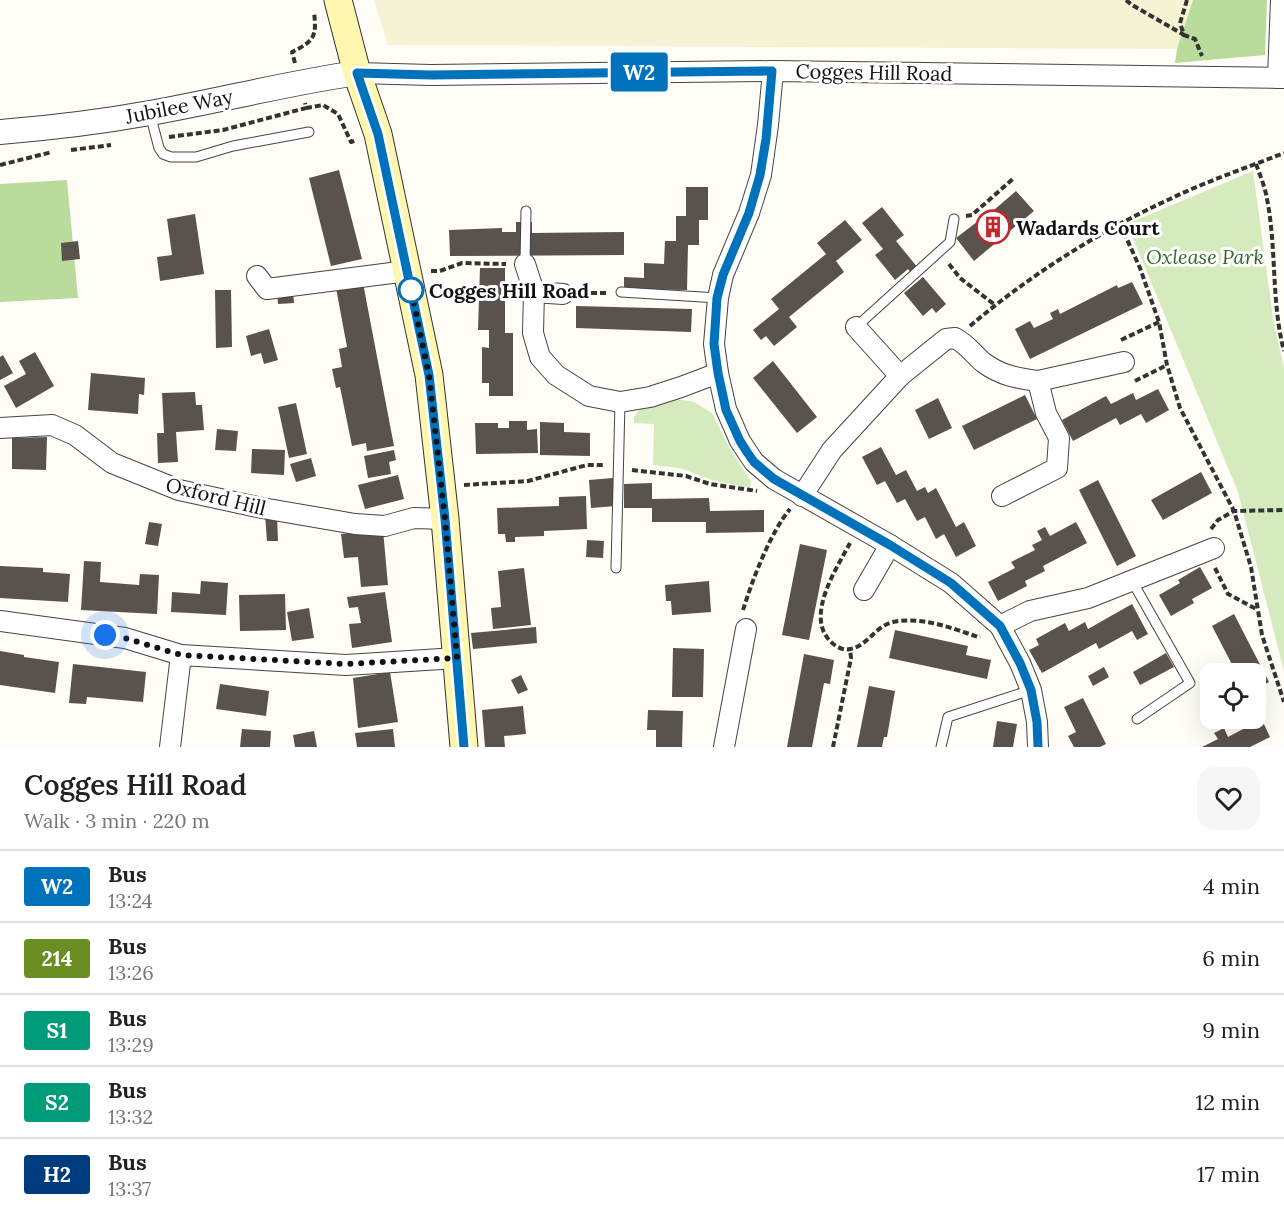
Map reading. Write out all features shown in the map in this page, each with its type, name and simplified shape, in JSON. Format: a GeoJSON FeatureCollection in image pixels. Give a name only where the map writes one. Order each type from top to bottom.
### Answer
{"type":"FeatureCollection","features":[{"type":"Feature","properties":{"kind":"main road"},"geometry":{"type":"LineString","coordinates":[[326,3],[357,73],[378,134],[429,375],[445,519],[464,747]]}},
{"type":"Feature","properties":{"kind":"street"},"geometry":{"type":"LineString","coordinates":[[1281,0],[1281,78]]}},
{"type":"Feature","properties":{"kind":"street"},"geometry":{"type":"LineString","coordinates":[[772,71],[767,134],[760,175],[749,213],[723,275],[717,298],[714,344],[726,410],[744,448],[754,462],[774,479],[890,545],[951,583],[1000,626],[1020,663],[1031,690],[1037,722],[1038,747]]}},
{"type":"Feature","properties":{"kind":"street","name":"Cogges Hill Road"},"geometry":{"type":"LineString","coordinates":[[357,73],[431,75],[772,71],[1281,78]]}},
{"type":"Feature","properties":{"kind":"street","name":"Jubilee Way"},"geometry":{"type":"LineString","coordinates":[[0,132],[88,123],[150,113],[300,81],[357,73]]}},
{"type":"Feature","properties":{"kind":"street"},"geometry":{"type":"LineString","coordinates":[[525,264],[534,292],[532,333],[540,357],[556,375],[589,396],[620,402],[650,397],[718,373]]}},
{"type":"Feature","properties":{"kind":"street"},"geometry":{"type":"LineString","coordinates":[[256,276],[267,289],[407,271]]}},
{"type":"Feature","properties":{"kind":"street"},"geometry":{"type":"LineString","coordinates":[[534,292],[563,294]]}},
{"type":"Feature","properties":{"kind":"street"},"geometry":{"type":"LineString","coordinates":[[856,327],[900,376]]}},
{"type":"Feature","properties":{"kind":"street"},"geometry":{"type":"LineString","coordinates":[[802,496],[832,450],[900,376],[946,339],[955,338],[966,344],[983,362],[1009,377],[1038,381],[1124,362]]}},
{"type":"Feature","properties":{"kind":"street"},"geometry":{"type":"LineString","coordinates":[[1002,496],[1057,468],[1059,438],[1046,413],[1038,381]]}},
{"type":"Feature","properties":{"kind":"street","name":"Oxford Hill"},"geometry":{"type":"LineString","coordinates":[[0,429],[52,425],[75,435],[112,464],[179,490],[262,508],[355,524],[385,526],[414,518],[445,519]]}},
{"type":"Feature","properties":{"kind":"street"},"geometry":{"type":"LineString","coordinates":[[864,590],[890,545]]}},
{"type":"Feature","properties":{"kind":"street"},"geometry":{"type":"LineString","coordinates":[[1000,626],[1030,611],[1088,598],[1214,548]]}},
{"type":"Feature","properties":{"kind":"street"},"geometry":{"type":"LineString","coordinates":[[0,621],[125,638],[181,655],[346,664],[457,658]]}},
{"type":"Feature","properties":{"kind":"street"},"geometry":{"type":"LineString","coordinates":[[724,747],[746,629]]}},
{"type":"Feature","properties":{"kind":"street"},"geometry":{"type":"LineString","coordinates":[[170,747],[181,655]]}},
{"type":"Feature","properties":{"kind":"lane"},"geometry":{"type":"LineString","coordinates":[[150,113],[159,148],[163,154],[171,157],[196,157],[233,146],[309,132]]}},
{"type":"Feature","properties":{"kind":"lane"},"geometry":{"type":"LineString","coordinates":[[525,264],[526,211]]}},
{"type":"Feature","properties":{"kind":"lane"},"geometry":{"type":"LineString","coordinates":[[856,327],[950,242],[954,219]]}},
{"type":"Feature","properties":{"kind":"lane"},"geometry":{"type":"LineString","coordinates":[[621,292],[717,298]]}},
{"type":"Feature","properties":{"kind":"lane"},"geometry":{"type":"LineString","coordinates":[[616,568],[620,402]]}},
{"type":"Feature","properties":{"kind":"lane"},"geometry":{"type":"LineString","coordinates":[[1132,581],[1190,683],[1137,719]]}},
{"type":"Feature","properties":{"kind":"lane"},"geometry":{"type":"LineString","coordinates":[[941,747],[948,717],[1031,690]]}},
{"type":"Feature","properties":{"kind":"path"},"geometry":{"type":"LineString","coordinates":[[1126,0],[1184,36],[1195,39],[1211,76]]}},
{"type":"Feature","properties":{"kind":"path"},"geometry":{"type":"LineString","coordinates":[[1184,36],[1180,23],[1187,0]]}},
{"type":"Feature","properties":{"kind":"path"},"geometry":{"type":"LineString","coordinates":[[300,81],[292,52],[309,43],[326,3]]}},
{"type":"Feature","properties":{"kind":"path"},"geometry":{"type":"LineString","coordinates":[[306,108],[322,105],[338,114],[351,142],[378,134]]}},
{"type":"Feature","properties":{"kind":"path"},"geometry":{"type":"LineString","coordinates":[[955,338],[1034,277],[1120,224],[1226,174],[1284,153]]}},
{"type":"Feature","properties":{"kind":"path"},"geometry":{"type":"LineString","coordinates":[[1256,164],[1267,199],[1273,248],[1278,329],[1284,351]]}},
{"type":"Feature","properties":{"kind":"path"},"geometry":{"type":"LineString","coordinates":[[954,219],[972,215],[1014,178]]}},
{"type":"Feature","properties":{"kind":"path"},"geometry":{"type":"LineString","coordinates":[[1120,224],[1140,268],[1159,322],[1167,366],[1180,408],[1234,511],[1251,567],[1262,635],[1284,702]]}},
{"type":"Feature","properties":{"kind":"path"},"geometry":{"type":"LineString","coordinates":[[939,252],[960,278],[995,305]]}},
{"type":"Feature","properties":{"kind":"path"},"geometry":{"type":"LineString","coordinates":[[407,271],[440,271],[462,263],[525,264]]}},
{"type":"Feature","properties":{"kind":"path"},"geometry":{"type":"LineString","coordinates":[[563,294],[621,292]]}},
{"type":"Feature","properties":{"kind":"path"},"geometry":{"type":"LineString","coordinates":[[746,629],[739,628],[754,578],[785,515],[802,496]]}},
{"type":"Feature","properties":{"kind":"path"},"geometry":{"type":"LineString","coordinates":[[1257,610],[1228,594],[1213,564],[1214,548],[1210,542],[1210,529],[1218,520],[1234,511],[1284,510]]}},
{"type":"Feature","properties":{"kind":"path"},"geometry":{"type":"LineString","coordinates":[[859,528],[831,578],[823,598],[821,619],[827,639],[836,647],[850,649],[864,642],[880,626],[894,622],[931,623],[978,637],[1000,626]]}},
{"type":"Feature","properties":{"kind":"path"},"geometry":{"type":"LineString","coordinates":[[833,747],[851,658],[850,649]]}},
{"type":"Feature","properties":{"kind":"shaded area"},"geometry":{"type":"Polygon","coordinates":[[[374,0],[1193,0],[1177,49],[388,45],[374,0]]]}},
{"type":"Feature","properties":{"kind":"green space"},"geometry":{"type":"Polygon","coordinates":[[[1193,0],[1267,0],[1265,55],[1175,63],[1177,49],[1193,0]]]}},
{"type":"Feature","properties":{"kind":"green space","name":"Oxlease Park"},"geometry":{"type":"Polygon","coordinates":[[[1253,171],[1274,325],[1284,367],[1284,671],[1238,492],[1127,224],[1253,171]]]}},
{"type":"Feature","properties":{"kind":"green space"},"geometry":{"type":"Polygon","coordinates":[[[67,180],[78,298],[0,302],[0,184],[67,180]]]}},
{"type":"Feature","properties":{"kind":"green space"},"geometry":{"type":"Polygon","coordinates":[[[677,399],[694,402],[712,413],[729,447],[751,481],[750,488],[712,480],[680,468],[653,465],[654,424],[634,423],[634,417],[639,410],[677,399]]]}},
{"type":"Feature","properties":{"kind":"building"},"geometry":{"type":"Polygon","coordinates":[[[339,170],[362,259],[331,266],[309,178],[339,170]]]}},
{"type":"Feature","properties":{"kind":"building"},"geometry":{"type":"Polygon","coordinates":[[[686,187],[708,187],[708,220],[699,220],[699,245],[688,245],[687,290],[624,289],[624,277],[644,278],[644,263],[664,264],[665,241],[676,241],[676,216],[686,216],[686,187]]]}},
{"type":"Feature","properties":{"kind":"building","name":"Wadards Court"},"geometry":{"type":"Polygon","coordinates":[[[1016,191],[1034,211],[974,261],[956,238],[1016,191]]]}},
{"type":"Feature","properties":{"kind":"building"},"geometry":{"type":"Polygon","coordinates":[[[882,207],[904,235],[896,241],[918,268],[911,273],[908,269],[895,280],[875,255],[883,249],[862,223],[882,207]]]}},
{"type":"Feature","properties":{"kind":"building"},"geometry":{"type":"Polygon","coordinates":[[[195,214],[204,274],[160,281],[157,257],[172,255],[167,219],[195,214]]]}},
{"type":"Feature","properties":{"kind":"building"},"geometry":{"type":"Polygon","coordinates":[[[845,220],[862,240],[836,261],[844,272],[789,317],[797,327],[774,346],[766,336],[761,340],[753,330],[779,309],[771,299],[826,254],[817,243],[845,220]]]}},
{"type":"Feature","properties":{"kind":"building"},"geometry":{"type":"Polygon","coordinates":[[[516,222],[532,222],[532,233],[624,232],[624,255],[450,256],[449,230],[502,228],[502,232],[516,232],[516,222]]]}},
{"type":"Feature","properties":{"kind":"building"},"geometry":{"type":"Polygon","coordinates":[[[78,241],[80,259],[62,261],[61,243],[78,241]]]}},
{"type":"Feature","properties":{"kind":"building"},"geometry":{"type":"Polygon","coordinates":[[[480,268],[505,268],[505,333],[513,333],[513,396],[489,396],[489,383],[482,383],[482,347],[489,348],[489,330],[478,330],[480,268]]]}},
{"type":"Feature","properties":{"kind":"building"},"geometry":{"type":"Polygon","coordinates":[[[923,277],[946,304],[936,313],[932,308],[923,316],[904,293],[923,277]]]}},
{"type":"Feature","properties":{"kind":"building"},"geometry":{"type":"Polygon","coordinates":[[[1132,282],[1143,304],[1030,359],[1015,329],[1030,321],[1034,328],[1053,319],[1050,313],[1058,309],[1060,314],[1117,285],[1118,288],[1132,282]]]}},
{"type":"Feature","properties":{"kind":"building"},"geometry":{"type":"Polygon","coordinates":[[[363,283],[394,446],[367,451],[366,443],[352,446],[340,387],[336,388],[332,369],[342,367],[339,349],[347,347],[336,288],[363,283]]]}},
{"type":"Feature","properties":{"kind":"building"},"geometry":{"type":"Polygon","coordinates":[[[215,290],[231,290],[232,347],[216,348],[215,290]]]}},
{"type":"Feature","properties":{"kind":"building"},"geometry":{"type":"Polygon","coordinates":[[[277,292],[293,292],[294,303],[278,304],[277,292]]]}},
{"type":"Feature","properties":{"kind":"building"},"geometry":{"type":"Polygon","coordinates":[[[576,306],[692,309],[691,332],[576,328],[576,306]]]}},
{"type":"Feature","properties":{"kind":"building"},"geometry":{"type":"Polygon","coordinates":[[[269,329],[278,360],[264,364],[261,353],[251,356],[246,336],[269,329]]]}},
{"type":"Feature","properties":{"kind":"building"},"geometry":{"type":"Polygon","coordinates":[[[35,352],[54,386],[16,408],[4,386],[26,374],[19,361],[35,352]]]}},
{"type":"Feature","properties":{"kind":"building"},"geometry":{"type":"Polygon","coordinates":[[[3,355],[13,373],[0,380],[0,357],[3,355]]]}},
{"type":"Feature","properties":{"kind":"building"},"geometry":{"type":"Polygon","coordinates":[[[773,361],[817,417],[797,433],[753,378],[773,361]]]}},
{"type":"Feature","properties":{"kind":"building"},"geometry":{"type":"Polygon","coordinates":[[[91,373],[145,378],[144,395],[139,394],[138,414],[88,410],[91,373]]]}},
{"type":"Feature","properties":{"kind":"building"},"geometry":{"type":"Polygon","coordinates":[[[1158,389],[1169,410],[1146,423],[1141,414],[1120,425],[1116,418],[1073,441],[1062,420],[1106,396],[1111,404],[1133,393],[1136,400],[1158,389]]]}},
{"type":"Feature","properties":{"kind":"building"},"geometry":{"type":"Polygon","coordinates":[[[195,392],[196,405],[202,405],[204,430],[176,432],[178,462],[158,463],[157,433],[164,433],[162,393],[195,392]]]}},
{"type":"Feature","properties":{"kind":"building"},"geometry":{"type":"Polygon","coordinates":[[[1025,395],[1037,419],[974,450],[962,426],[1025,395]]]}},
{"type":"Feature","properties":{"kind":"building"},"geometry":{"type":"Polygon","coordinates":[[[938,398],[952,428],[929,439],[915,410],[938,398]]]}},
{"type":"Feature","properties":{"kind":"building"},"geometry":{"type":"Polygon","coordinates":[[[296,403],[307,454],[289,458],[278,407],[296,403]]]}},
{"type":"Feature","properties":{"kind":"building"},"geometry":{"type":"Polygon","coordinates":[[[509,421],[527,421],[527,430],[537,429],[538,453],[476,454],[475,423],[498,423],[498,428],[509,428],[509,421]]]}},
{"type":"Feature","properties":{"kind":"building"},"geometry":{"type":"Polygon","coordinates":[[[540,422],[564,423],[564,432],[590,433],[590,456],[540,455],[540,422]]]}},
{"type":"Feature","properties":{"kind":"building"},"geometry":{"type":"Polygon","coordinates":[[[217,429],[238,431],[236,451],[215,450],[217,429]]]}},
{"type":"Feature","properties":{"kind":"building"},"geometry":{"type":"Polygon","coordinates":[[[47,437],[46,470],[12,469],[12,438],[47,437]]]}},
{"type":"Feature","properties":{"kind":"building"},"geometry":{"type":"Polygon","coordinates":[[[881,447],[896,475],[906,470],[917,491],[925,487],[928,493],[936,488],[956,527],[964,522],[976,546],[956,557],[944,534],[936,539],[925,517],[917,521],[905,499],[897,503],[885,481],[877,485],[862,457],[881,447]]]}},
{"type":"Feature","properties":{"kind":"building"},"geometry":{"type":"Polygon","coordinates":[[[252,449],[285,450],[284,475],[251,473],[252,449]]]}},
{"type":"Feature","properties":{"kind":"building"},"geometry":{"type":"Polygon","coordinates":[[[394,450],[396,460],[389,462],[391,474],[368,478],[364,456],[394,450]]]}},
{"type":"Feature","properties":{"kind":"building"},"geometry":{"type":"Polygon","coordinates":[[[311,458],[316,476],[296,482],[290,464],[311,458]]]}},
{"type":"Feature","properties":{"kind":"building"},"geometry":{"type":"Polygon","coordinates":[[[1201,472],[1212,493],[1163,520],[1151,500],[1201,472]]]}},
{"type":"Feature","properties":{"kind":"building"},"geometry":{"type":"Polygon","coordinates":[[[398,475],[404,499],[365,509],[358,485],[398,475]]]}},
{"type":"Feature","properties":{"kind":"building"},"geometry":{"type":"Polygon","coordinates":[[[613,478],[616,506],[591,508],[589,480],[613,478]]]}},
{"type":"Feature","properties":{"kind":"building"},"geometry":{"type":"Polygon","coordinates":[[[1098,480],[1136,556],[1117,566],[1079,490],[1098,480]]]}},
{"type":"Feature","properties":{"kind":"building"},"geometry":{"type":"Polygon","coordinates":[[[652,483],[652,499],[709,498],[710,511],[764,510],[764,532],[706,533],[706,522],[652,522],[652,508],[624,508],[624,484],[652,483]]]}},
{"type":"Feature","properties":{"kind":"building"},"geometry":{"type":"Polygon","coordinates":[[[586,496],[587,529],[544,531],[544,536],[515,537],[515,542],[506,542],[505,534],[498,534],[497,508],[559,506],[559,497],[586,496]]]}},
{"type":"Feature","properties":{"kind":"building"},"geometry":{"type":"Polygon","coordinates":[[[265,515],[277,515],[278,541],[267,541],[265,515]]]}},
{"type":"Feature","properties":{"kind":"building"},"geometry":{"type":"Polygon","coordinates":[[[149,522],[162,524],[158,546],[145,544],[149,522]]]}},
{"type":"Feature","properties":{"kind":"building"},"geometry":{"type":"Polygon","coordinates":[[[1076,522],[1087,543],[1043,566],[1045,571],[1025,581],[1027,586],[998,601],[988,582],[1015,568],[1011,562],[1035,550],[1032,545],[1042,540],[1037,531],[1045,527],[1050,536],[1076,522]]]}},
{"type":"Feature","properties":{"kind":"building"},"geometry":{"type":"Polygon","coordinates":[[[383,530],[388,585],[361,587],[358,557],[344,558],[341,534],[383,530]]]}},
{"type":"Feature","properties":{"kind":"building"},"geometry":{"type":"Polygon","coordinates":[[[587,540],[604,541],[603,558],[586,557],[587,540]]]}},
{"type":"Feature","properties":{"kind":"building"},"geometry":{"type":"Polygon","coordinates":[[[800,544],[827,550],[809,640],[782,635],[800,544]]]}},
{"type":"Feature","properties":{"kind":"building"},"geometry":{"type":"Polygon","coordinates":[[[84,561],[101,562],[100,582],[139,585],[140,574],[159,575],[157,614],[81,610],[84,561]]]}},
{"type":"Feature","properties":{"kind":"building"},"geometry":{"type":"Polygon","coordinates":[[[0,566],[43,568],[43,572],[70,574],[68,602],[0,598],[0,566]]]}},
{"type":"Feature","properties":{"kind":"building"},"geometry":{"type":"Polygon","coordinates":[[[1200,567],[1212,588],[1192,599],[1194,603],[1171,616],[1159,595],[1180,583],[1178,580],[1200,567]]]}},
{"type":"Feature","properties":{"kind":"building"},"geometry":{"type":"Polygon","coordinates":[[[524,568],[531,625],[493,629],[491,608],[501,607],[498,571],[524,568]]]}},
{"type":"Feature","properties":{"kind":"building"},"geometry":{"type":"Polygon","coordinates":[[[201,581],[228,583],[226,615],[171,612],[172,592],[200,594],[201,581]]]}},
{"type":"Feature","properties":{"kind":"building"},"geometry":{"type":"Polygon","coordinates":[[[709,581],[711,612],[672,615],[671,601],[666,601],[665,585],[709,581]]]}},
{"type":"Feature","properties":{"kind":"building"},"geometry":{"type":"Polygon","coordinates":[[[385,592],[392,642],[352,648],[349,624],[361,623],[358,607],[349,608],[347,597],[385,592]]]}},
{"type":"Feature","properties":{"kind":"building"},"geometry":{"type":"Polygon","coordinates":[[[285,594],[286,630],[240,631],[239,595],[285,594]]]}},
{"type":"Feature","properties":{"kind":"building"},"geometry":{"type":"Polygon","coordinates":[[[1132,604],[1148,634],[1137,640],[1132,631],[1099,649],[1096,643],[1042,673],[1029,650],[1039,645],[1036,639],[1065,623],[1069,631],[1085,622],[1088,629],[1132,604]]]}},
{"type":"Feature","properties":{"kind":"building"},"geometry":{"type":"Polygon","coordinates":[[[309,608],[314,638],[292,641],[287,612],[309,608]]]}},
{"type":"Feature","properties":{"kind":"building"},"geometry":{"type":"Polygon","coordinates":[[[1234,614],[1259,663],[1231,663],[1212,626],[1234,614]]]}},
{"type":"Feature","properties":{"kind":"building"},"geometry":{"type":"Polygon","coordinates":[[[536,627],[537,643],[473,649],[471,633],[536,627]]]}},
{"type":"Feature","properties":{"kind":"building"},"geometry":{"type":"Polygon","coordinates":[[[895,630],[968,646],[966,655],[991,660],[987,679],[889,658],[895,630]]]}},
{"type":"Feature","properties":{"kind":"building"},"geometry":{"type":"Polygon","coordinates":[[[673,648],[704,649],[703,697],[672,697],[673,648]]]}},
{"type":"Feature","properties":{"kind":"building"},"geometry":{"type":"Polygon","coordinates":[[[0,651],[59,662],[55,693],[0,685],[0,651]]]}},
{"type":"Feature","properties":{"kind":"building"},"geometry":{"type":"Polygon","coordinates":[[[1166,653],[1174,667],[1140,685],[1133,672],[1166,653]]]}},
{"type":"Feature","properties":{"kind":"building"},"geometry":{"type":"Polygon","coordinates":[[[804,654],[834,660],[830,684],[824,683],[812,747],[787,747],[804,654]]]}},
{"type":"Feature","properties":{"kind":"building"},"geometry":{"type":"Polygon","coordinates":[[[73,664],[146,672],[143,702],[87,697],[86,704],[69,703],[73,664]]]}},
{"type":"Feature","properties":{"kind":"building"},"geometry":{"type":"Polygon","coordinates":[[[1104,667],[1109,677],[1093,686],[1088,676],[1104,667]]]}},
{"type":"Feature","properties":{"kind":"building"},"geometry":{"type":"Polygon","coordinates":[[[390,672],[398,722],[358,728],[353,678],[390,672]]]}},
{"type":"Feature","properties":{"kind":"building"},"geometry":{"type":"Polygon","coordinates":[[[521,675],[528,690],[518,694],[511,680],[521,675]]]}},
{"type":"Feature","properties":{"kind":"building"},"geometry":{"type":"Polygon","coordinates":[[[220,684],[269,691],[266,716],[216,709],[220,684]]]}},
{"type":"Feature","properties":{"kind":"building"},"geometry":{"type":"Polygon","coordinates":[[[869,686],[895,691],[887,737],[884,737],[882,747],[857,747],[869,686]]]}},
{"type":"Feature","properties":{"kind":"building"},"geometry":{"type":"Polygon","coordinates":[[[1083,698],[1106,744],[1100,747],[1074,747],[1068,736],[1076,732],[1064,707],[1083,698]]]}},
{"type":"Feature","properties":{"kind":"building"},"geometry":{"type":"Polygon","coordinates":[[[523,706],[526,734],[504,736],[505,747],[485,747],[482,710],[523,706]]]}},
{"type":"Feature","properties":{"kind":"building"},"geometry":{"type":"Polygon","coordinates":[[[648,710],[683,711],[682,747],[656,747],[656,730],[647,730],[648,710]]]}},
{"type":"Feature","properties":{"kind":"building"},"geometry":{"type":"Polygon","coordinates":[[[997,721],[1017,724],[1013,747],[993,747],[997,721]]]}},
{"type":"Feature","properties":{"kind":"building"},"geometry":{"type":"Polygon","coordinates":[[[1266,728],[1270,737],[1250,747],[1202,747],[1218,739],[1214,733],[1222,729],[1224,729],[1228,737],[1243,729],[1266,728]]]}},
{"type":"Feature","properties":{"kind":"building"},"geometry":{"type":"Polygon","coordinates":[[[242,729],[271,731],[270,747],[240,747],[242,729]]]}},
{"type":"Feature","properties":{"kind":"building"},"geometry":{"type":"Polygon","coordinates":[[[393,729],[395,747],[357,747],[355,733],[393,729]]]}},
{"type":"Feature","properties":{"kind":"building"},"geometry":{"type":"Polygon","coordinates":[[[314,731],[317,747],[295,747],[293,735],[314,731]]]}},
{"type":"Feature","properties":{"kind":"bus line","name":"W2"},"geometry":{"type":"LineString","coordinates":[[464,747],[445,519],[429,375],[378,134],[357,73],[431,75],[772,71],[766,139],[760,175],[749,213],[723,275],[717,298],[714,344],[726,410],[747,452],[754,462],[774,479],[890,545],[951,583],[1000,626],[1020,663],[1031,690],[1037,722],[1038,747]]}},
{"type":"Feature","properties":{"kind":"place","name":"Wadards Court"},"geometry":{"type":"Point","coordinates":[993,227]}},
{"type":"Feature","properties":{"kind":"place","name":"Cogges Hill Road"},"geometry":{"type":"Point","coordinates":[411,290]}},
{"type":"Feature","properties":{"kind":"route"},"geometry":{"type":"LineString","coordinates":[[105,635],[125,638],[181,655],[346,664],[457,658],[429,375],[411,290]]}}]}
